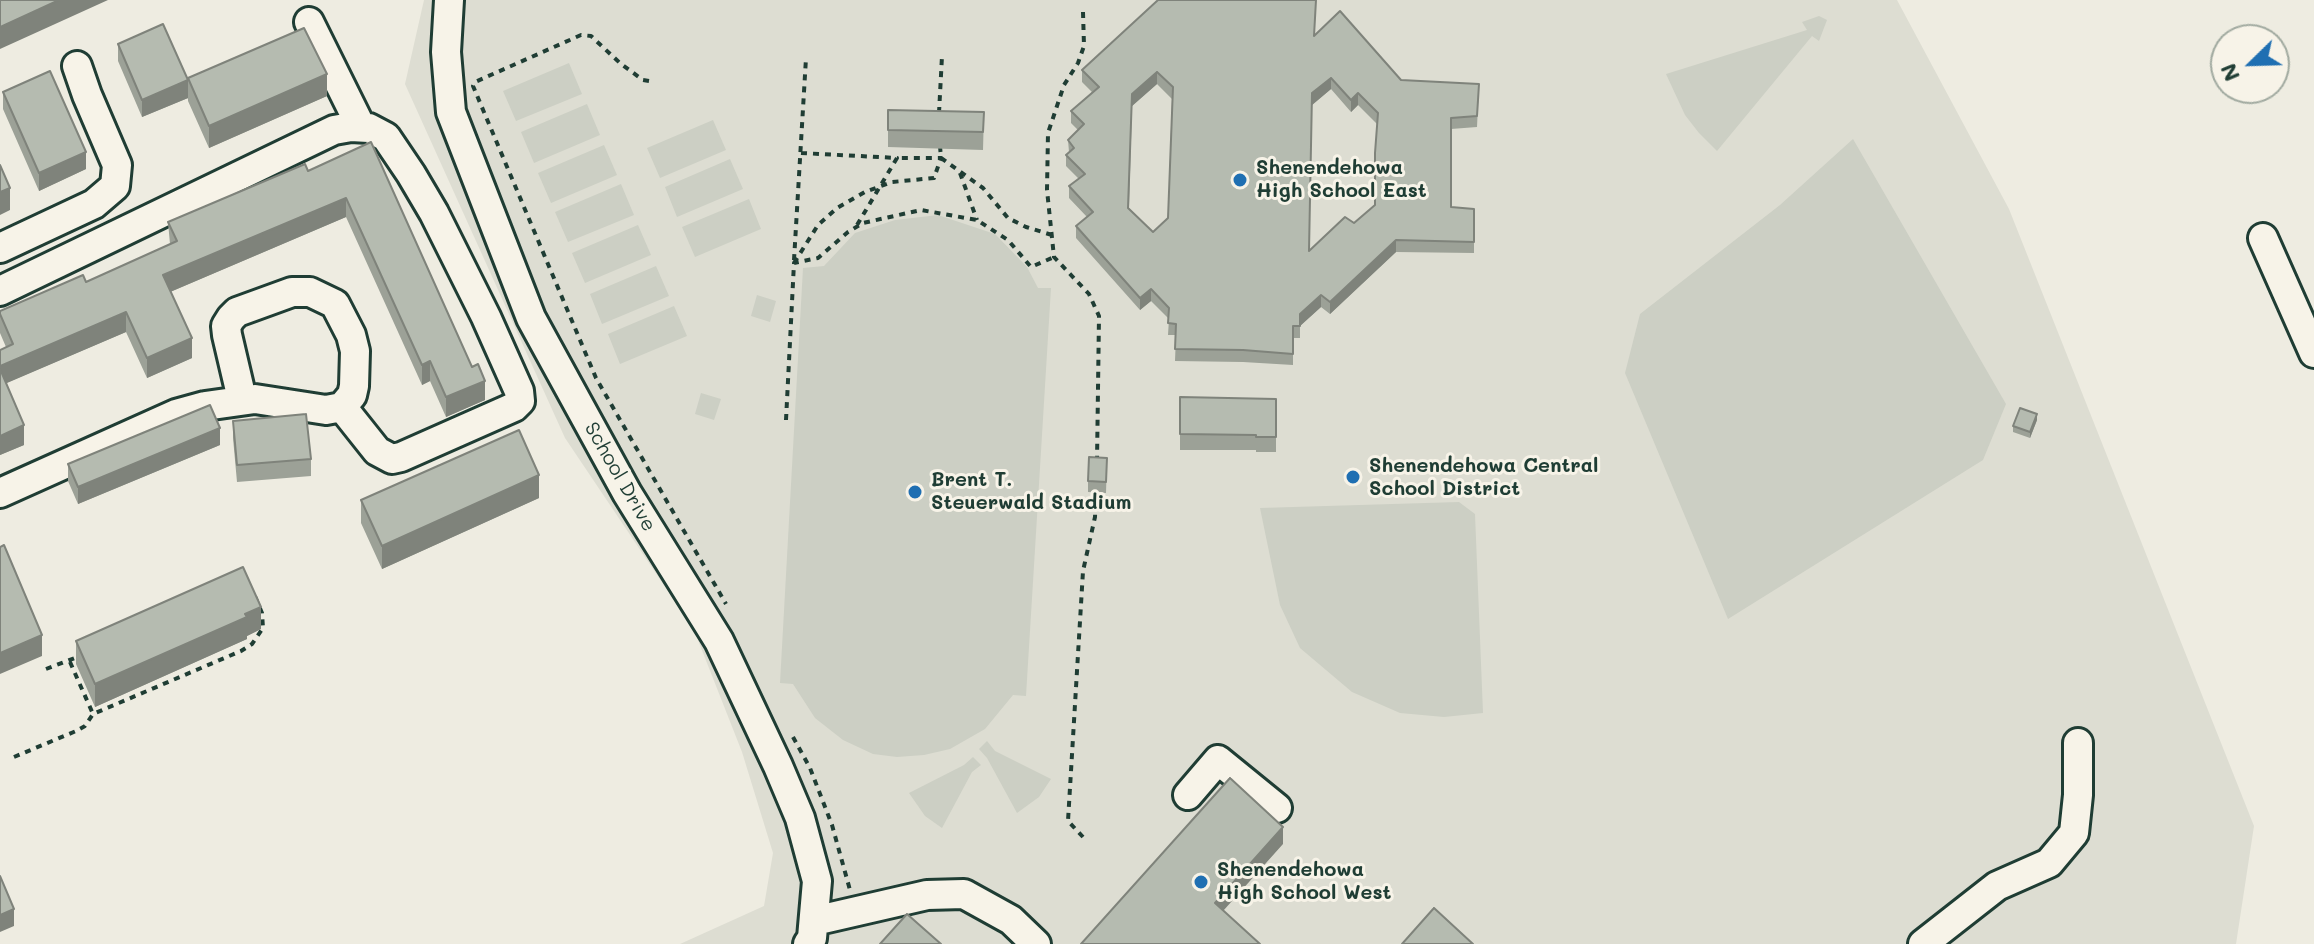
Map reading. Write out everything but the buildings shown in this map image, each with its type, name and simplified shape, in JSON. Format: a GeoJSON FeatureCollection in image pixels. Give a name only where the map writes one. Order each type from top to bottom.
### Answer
{"type":"FeatureCollection","features":[{"type":"Feature","properties":{"kind":"street","name":"School Drive"},"geometry":{"type":"LineString","coordinates":[[449,0],[446,52],[451,112],[509,264],[531,318],[627,493],[719,641],[778,766],[800,818],[817,881],[811,932]]}},
{"type":"Feature","properties":{"kind":"street"},"geometry":{"type":"LineString","coordinates":[[309,22],[361,127]]}},
{"type":"Feature","properties":{"kind":"street"},"geometry":{"type":"LineString","coordinates":[[0,248],[94,204],[115,186],[117,165],[77,66]]}},
{"type":"Feature","properties":{"kind":"street"},"geometry":{"type":"LineString","coordinates":[[0,291],[334,130],[369,128],[386,137],[434,213],[486,317],[519,391],[520,401],[500,413],[392,459],[377,451],[342,407]]}},
{"type":"Feature","properties":{"kind":"street"},"geometry":{"type":"LineString","coordinates":[[2263,238],[2314,353]]}},
{"type":"Feature","properties":{"kind":"street"},"geometry":{"type":"LineString","coordinates":[[0,493],[176,414],[242,399],[326,410],[342,407],[352,395],[355,351],[351,335],[335,304],[310,292],[280,295],[237,312],[231,318],[226,326],[227,335],[242,399]]}},
{"type":"Feature","properties":{"kind":"street"},"geometry":{"type":"LineString","coordinates":[[1923,944],[1997,886],[2049,863],[2074,833],[2078,743]]}},
{"type":"Feature","properties":{"kind":"street"},"geometry":{"type":"LineString","coordinates":[[1188,795],[1218,760],[1277,808]]}},
{"type":"Feature","properties":{"kind":"street"},"geometry":{"type":"LineString","coordinates":[[811,932],[927,895],[964,894],[1011,920],[1036,944]]}},
{"type":"Feature","properties":{"kind":"path"},"geometry":{"type":"LineString","coordinates":[[1083,12],[1084,46],[1078,63],[1064,85],[1048,133],[1047,190],[1054,257],[1089,294],[1099,316],[1096,471]]}},
{"type":"Feature","properties":{"kind":"path"},"geometry":{"type":"LineString","coordinates":[[649,81],[621,64],[591,36],[581,35],[475,82],[473,86],[596,378],[729,611]]}},
{"type":"Feature","properties":{"kind":"path"},"geometry":{"type":"LineString","coordinates":[[939,120],[942,56]]}},
{"type":"Feature","properties":{"kind":"path"},"geometry":{"type":"LineString","coordinates":[[786,420],[806,58]]}},
{"type":"Feature","properties":{"kind":"path"},"geometry":{"type":"LineString","coordinates":[[794,263],[818,225],[837,208],[865,192],[892,182],[934,178],[941,158],[940,133]]}},
{"type":"Feature","properties":{"kind":"path"},"geometry":{"type":"LineString","coordinates":[[801,153],[941,158],[983,188],[1008,218],[1052,235]]}},
{"type":"Feature","properties":{"kind":"path"},"geometry":{"type":"LineString","coordinates":[[856,227],[897,158]]}},
{"type":"Feature","properties":{"kind":"path"},"geometry":{"type":"LineString","coordinates":[[959,171],[977,220]]}},
{"type":"Feature","properties":{"kind":"path"},"geometry":{"type":"LineString","coordinates":[[794,263],[818,258],[863,223],[921,210],[977,220],[1008,240],[1031,267],[1054,257]]}},
{"type":"Feature","properties":{"kind":"path"},"geometry":{"type":"LineString","coordinates":[[1083,837],[1068,821],[1083,571],[1095,517],[1096,486]]}},
{"type":"Feature","properties":{"kind":"path"},"geometry":{"type":"LineString","coordinates":[[14,757],[76,731],[85,726],[93,714],[252,644],[263,628],[258,599],[250,588]]}},
{"type":"Feature","properties":{"kind":"path"},"geometry":{"type":"LineString","coordinates":[[46,669],[84,654]]}},
{"type":"Feature","properties":{"kind":"path"},"geometry":{"type":"LineString","coordinates":[[69,661],[93,714]]}},
{"type":"Feature","properties":{"kind":"path"},"geometry":{"type":"LineString","coordinates":[[791,733],[810,768],[832,825],[850,892]]}},
{"type":"Feature","properties":{"kind":"shaded area","name":"Shenendehowa Central School District"},"geometry":{"type":"Polygon","coordinates":[[[424,0],[1897,0],[2009,209],[2254,826],[2236,944],[680,944],[764,906],[773,853],[742,752],[694,630],[565,438],[405,84],[424,0]]]}},
{"type":"Feature","properties":{"kind":"shaded area"},"geometry":{"type":"Polygon","coordinates":[[[1819,16],[1827,20],[1819,41],[1812,36],[1717,151],[1685,115],[1666,74],[1807,30],[1802,22],[1819,16]]]}},
{"type":"Feature","properties":{"kind":"shaded area"},"geometry":{"type":"Polygon","coordinates":[[[569,63],[582,94],[516,121],[503,91],[569,63]]]}},
{"type":"Feature","properties":{"kind":"shaded area"},"geometry":{"type":"Polygon","coordinates":[[[587,104],[600,135],[534,163],[521,132],[587,104]]]}},
{"type":"Feature","properties":{"kind":"shaded area"},"geometry":{"type":"Polygon","coordinates":[[[713,120],[726,150],[660,178],[647,148],[713,120]]]}},
{"type":"Feature","properties":{"kind":"shaded area"},"geometry":{"type":"Polygon","coordinates":[[[1853,139],[2006,404],[1983,460],[1728,619],[1625,373],[1640,314],[1780,205],[1853,139]]]}},
{"type":"Feature","properties":{"kind":"shaded area"},"geometry":{"type":"Polygon","coordinates":[[[604,145],[617,175],[551,203],[538,173],[604,145]]]}},
{"type":"Feature","properties":{"kind":"shaded area"},"geometry":{"type":"Polygon","coordinates":[[[730,159],[743,189],[677,217],[665,187],[730,159]]]}},
{"type":"Feature","properties":{"kind":"shaded area"},"geometry":{"type":"Polygon","coordinates":[[[621,184],[634,215],[568,242],[555,212],[621,184]]]}},
{"type":"Feature","properties":{"kind":"shaded area"},"geometry":{"type":"Polygon","coordinates":[[[749,199],[761,229],[695,257],[682,227],[749,199]]]}},
{"type":"Feature","properties":{"kind":"shaded area","name":"Brent T. Steuerwald Stadium"},"geometry":{"type":"Polygon","coordinates":[[[938,215],[995,234],[1027,267],[1038,288],[1051,288],[1026,696],[1013,695],[985,729],[950,749],[897,757],[873,754],[843,740],[815,718],[793,684],[780,683],[803,268],[824,266],[855,233],[895,220],[938,215]]]}},
{"type":"Feature","properties":{"kind":"shaded area"},"geometry":{"type":"Polygon","coordinates":[[[638,225],[651,255],[585,283],[572,253],[638,225]]]}},
{"type":"Feature","properties":{"kind":"shaded area"},"geometry":{"type":"Polygon","coordinates":[[[656,266],[669,296],[602,324],[590,294],[656,266]]]}},
{"type":"Feature","properties":{"kind":"shaded area"},"geometry":{"type":"Polygon","coordinates":[[[757,295],[776,301],[770,322],[751,316],[757,295]]]}},
{"type":"Feature","properties":{"kind":"shaded area"},"geometry":{"type":"Polygon","coordinates":[[[674,306],[687,336],[620,364],[608,334],[674,306]]]}},
{"type":"Feature","properties":{"kind":"shaded area"},"geometry":{"type":"Polygon","coordinates":[[[701,393],[721,399],[714,420],[695,414],[701,393]]]}},
{"type":"Feature","properties":{"kind":"shaded area"},"geometry":{"type":"Polygon","coordinates":[[[1459,502],[1475,514],[1483,713],[1444,717],[1400,713],[1352,692],[1300,648],[1280,605],[1260,508],[1459,502]]]}},
{"type":"Feature","properties":{"kind":"shaded area"},"geometry":{"type":"Polygon","coordinates":[[[987,741],[995,751],[1051,779],[1039,797],[1017,813],[979,749],[987,741]]]}},
{"type":"Feature","properties":{"kind":"shaded area"},"geometry":{"type":"Polygon","coordinates":[[[973,757],[981,765],[972,772],[942,828],[925,816],[909,793],[964,765],[973,757]]]}},
{"type":"Feature","properties":{"kind":"place","name":"Shenendehowa High School East"},"geometry":{"type":"Point","coordinates":[1240,180]}},
{"type":"Feature","properties":{"kind":"place","name":"Shenendehowa Central School District"},"geometry":{"type":"Point","coordinates":[1353,477]}},
{"type":"Feature","properties":{"kind":"place","name":"Brent T. Steuerwald Stadium"},"geometry":{"type":"Point","coordinates":[915,492]}},
{"type":"Feature","properties":{"kind":"place","name":"Shenendehowa High School West"},"geometry":{"type":"Point","coordinates":[1201,882]}}]}
